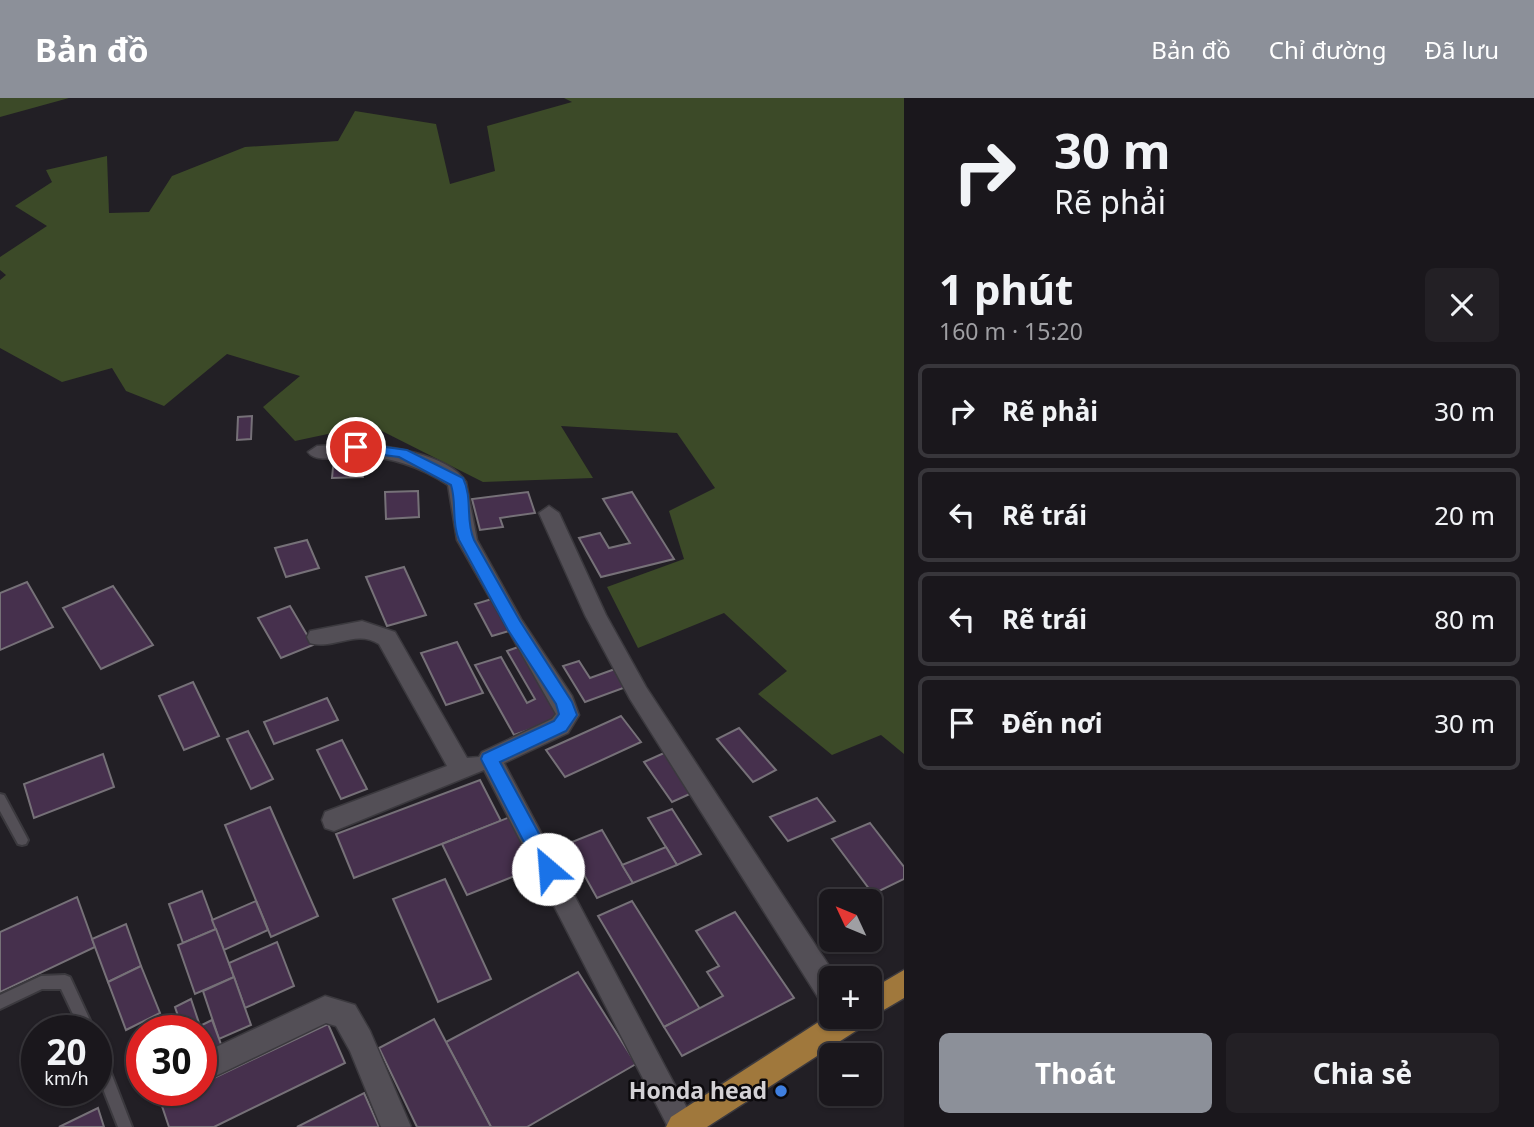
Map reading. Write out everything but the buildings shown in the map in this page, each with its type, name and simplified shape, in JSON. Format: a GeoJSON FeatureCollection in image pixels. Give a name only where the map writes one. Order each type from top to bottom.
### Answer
{"type":"FeatureCollection","features":[{"type":"Feature","properties":{"kind":"highway"},"geometry":{"type":"LineString","coordinates":[[882,997],[904,983]]}},
{"type":"Feature","properties":{"kind":"highway"},"geometry":{"type":"LineString","coordinates":[[682,1126],[831,1029]]}},
{"type":"Feature","properties":{"kind":"street"},"geometry":{"type":"LineString","coordinates":[[317,452],[356,447],[402,453],[457,482],[462,495],[461,528],[514,625],[564,702],[568,715],[560,726],[489,759],[334,820]]}},
{"type":"Feature","properties":{"kind":"street"},"geometry":{"type":"LineString","coordinates":[[549,513],[596,615],[638,693],[819,974]]}},
{"type":"Feature","properties":{"kind":"street"},"geometry":{"type":"LineString","coordinates":[[318,637],[355,629],[377,630],[387,638],[461,770]]}},
{"type":"Feature","properties":{"kind":"street"},"geometry":{"type":"LineString","coordinates":[[489,759],[682,1126]]}},
{"type":"Feature","properties":{"kind":"street"},"geometry":{"type":"LineString","coordinates":[[217,1061],[325,1009],[345,1015],[360,1041],[396,1127]]}},
{"type":"Feature","properties":{"kind":"lane"},"geometry":{"type":"LineString","coordinates":[[0,799],[22,840]]}},
{"type":"Feature","properties":{"kind":"lane"},"geometry":{"type":"LineString","coordinates":[[0,1002],[41,983],[65,982],[80,1015]]}},
{"type":"Feature","properties":{"kind":"lane"},"geometry":{"type":"LineString","coordinates":[[112,1093],[125,1127]]}},
{"type":"Feature","properties":{"kind":"green space"},"geometry":{"type":"Polygon","coordinates":[[[0,98],[69,98],[0,117],[0,98]]]}},
{"type":"Feature","properties":{"kind":"green space"},"geometry":{"type":"Polygon","coordinates":[[[564,98],[904,98],[904,754],[881,735],[832,755],[758,694],[787,671],[724,613],[638,648],[607,587],[684,559],[669,511],[715,488],[677,433],[561,426],[593,478],[483,482],[370,425],[295,441],[263,407],[300,376],[227,354],[164,406],[126,391],[112,368],[62,382],[0,348],[0,280],[6,275],[0,270],[0,257],[47,226],[15,206],[52,182],[46,170],[107,156],[109,213],[149,212],[172,176],[245,147],[338,141],[355,111],[436,124],[450,184],[495,171],[487,126],[572,102],[564,98]]]}},
{"type":"Feature","properties":{"kind":"place","name":"Honda head"},"geometry":{"type":"Point","coordinates":[781,1091]}},
{"type":"Feature","properties":{"kind":"route"},"geometry":{"type":"LineString","coordinates":[[356,447],[402,453],[428,464],[457,482],[462,495],[461,528],[514,625],[564,702],[568,715],[560,726],[489,759],[548,869]]}}]}
